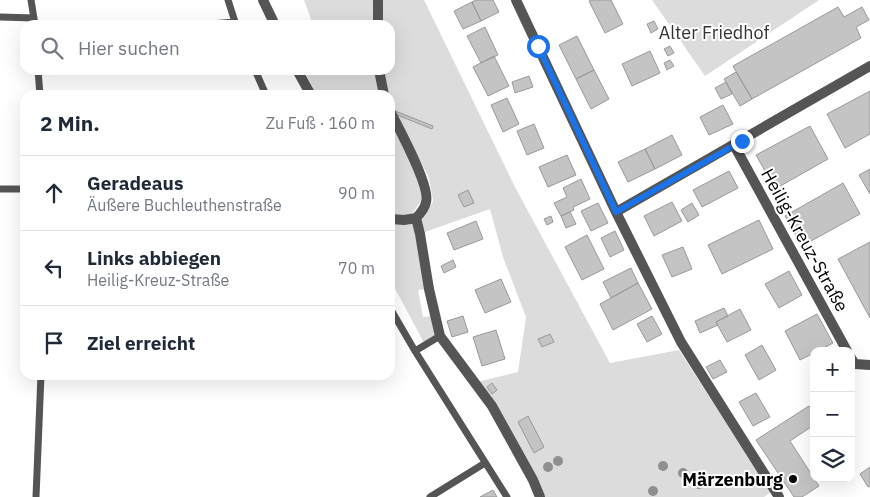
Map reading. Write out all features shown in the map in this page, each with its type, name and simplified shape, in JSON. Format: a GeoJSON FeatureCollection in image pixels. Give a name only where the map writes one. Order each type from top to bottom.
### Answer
{"type":"FeatureCollection","features":[{"type":"Feature","properties":{"kind":"street"},"geometry":{"type":"LineString","coordinates":[[263,0],[273,20]]}},
{"type":"Feature","properties":{"kind":"street"},"geometry":{"type":"LineString","coordinates":[[378,0],[378,20]]}},
{"type":"Feature","properties":{"kind":"street"},"geometry":{"type":"LineString","coordinates":[[516,0],[616,212],[681,342],[779,497]]}},
{"type":"Feature","properties":{"kind":"street"},"geometry":{"type":"LineString","coordinates":[[616,212],[870,66]]}},
{"type":"Feature","properties":{"kind":"street"},"geometry":{"type":"LineString","coordinates":[[300,75],[308,90]]}},
{"type":"Feature","properties":{"kind":"street"},"geometry":{"type":"LineString","coordinates":[[380,75],[383,90]]}},
{"type":"Feature","properties":{"kind":"street"},"geometry":{"type":"LineString","coordinates":[[395,121],[424,181],[427,200],[421,213],[416,218],[395,219]]}},
{"type":"Feature","properties":{"kind":"street","name":"Heilig-Kreuz-Straße"},"geometry":{"type":"LineString","coordinates":[[734,145],[846,347]]}},
{"type":"Feature","properties":{"kind":"street"},"geometry":{"type":"LineString","coordinates":[[416,218],[440,336],[492,406],[533,480],[540,497]]}},
{"type":"Feature","properties":{"kind":"street"},"geometry":{"type":"LineString","coordinates":[[855,361],[870,365]]}},
{"type":"Feature","properties":{"kind":"lane"},"geometry":{"type":"LineString","coordinates":[[31,0],[34,20]]}},
{"type":"Feature","properties":{"kind":"lane"},"geometry":{"type":"LineString","coordinates":[[228,0],[235,20]]}},
{"type":"Feature","properties":{"kind":"lane"},"geometry":{"type":"LineString","coordinates":[[0,17],[26,20]]}},
{"type":"Feature","properties":{"kind":"lane"},"geometry":{"type":"LineString","coordinates":[[38,75],[40,90]]}},
{"type":"Feature","properties":{"kind":"lane"},"geometry":{"type":"LineString","coordinates":[[257,75],[264,90]]}},
{"type":"Feature","properties":{"kind":"lane"},"geometry":{"type":"LineString","coordinates":[[0,189],[20,189]]}},
{"type":"Feature","properties":{"kind":"lane"},"geometry":{"type":"LineString","coordinates":[[395,317],[507,497]]}},
{"type":"Feature","properties":{"kind":"lane"},"geometry":{"type":"LineString","coordinates":[[415,351],[440,336]]}},
{"type":"Feature","properties":{"kind":"lane"},"geometry":{"type":"LineString","coordinates":[[36,497],[41,380]]}},
{"type":"Feature","properties":{"kind":"lane"},"geometry":{"type":"LineString","coordinates":[[430,497],[485,463]]}},
{"type":"Feature","properties":{"kind":"green space"},"geometry":{"type":"Polygon","coordinates":[[[304,0],[375,0],[374,20],[311,20],[304,0]]]}},
{"type":"Feature","properties":{"kind":"green space"},"geometry":{"type":"Polygon","coordinates":[[[382,0],[424,0],[515,187],[610,363],[679,350],[771,492],[764,497],[542,497],[477,382],[518,372],[526,317],[503,257],[490,209],[425,232],[421,220],[433,201],[429,178],[395,111],[395,90],[387,90],[383,75],[395,75],[395,20],[381,20],[382,0]]]}},
{"type":"Feature","properties":{"kind":"green space","name":"Alter Friedhof"},"geometry":{"type":"Polygon","coordinates":[[[652,0],[819,0],[705,76],[652,0]]]}},
{"type":"Feature","properties":{"kind":"green space"},"geometry":{"type":"Polygon","coordinates":[[[307,75],[376,75],[379,90],[314,90],[307,75]]]}},
{"type":"Feature","properties":{"kind":"green space"},"geometry":{"type":"Polygon","coordinates":[[[395,131],[421,184],[422,199],[413,213],[395,214],[395,131]]]}},
{"type":"Feature","properties":{"kind":"green space"},"geometry":{"type":"Polygon","coordinates":[[[395,223],[413,224],[426,289],[418,290],[423,317],[432,316],[437,335],[424,343],[395,288],[395,223]]]}},
{"type":"Feature","properties":{"kind":"building"},"geometry":{"type":"Polygon","coordinates":[[[476,0],[493,0],[499,12],[481,21],[472,2],[476,0]]]}},
{"type":"Feature","properties":{"kind":"building"},"geometry":{"type":"Polygon","coordinates":[[[611,0],[623,24],[605,33],[589,1],[611,0]]]}},
{"type":"Feature","properties":{"kind":"building"},"geometry":{"type":"Polygon","coordinates":[[[472,2],[481,21],[463,29],[454,11],[472,2]]]}},
{"type":"Feature","properties":{"kind":"building"},"geometry":{"type":"Polygon","coordinates":[[[838,7],[844,17],[862,7],[869,20],[856,27],[861,38],[752,99],[733,66],[838,7]]]}},
{"type":"Feature","properties":{"kind":"building"},"geometry":{"type":"Polygon","coordinates":[[[654,21],[658,29],[651,33],[647,24],[654,21]]]}},
{"type":"Feature","properties":{"kind":"building"},"geometry":{"type":"Polygon","coordinates":[[[485,27],[498,55],[481,63],[467,36],[485,27]]]}},
{"type":"Feature","properties":{"kind":"building"},"geometry":{"type":"Polygon","coordinates":[[[577,36],[594,70],[576,79],[559,45],[577,36]]]}},
{"type":"Feature","properties":{"kind":"building"},"geometry":{"type":"Polygon","coordinates":[[[670,46],[674,53],[668,56],[664,49],[670,46]]]}},
{"type":"Feature","properties":{"kind":"building"},"geometry":{"type":"Polygon","coordinates":[[[650,51],[660,73],[632,86],[622,64],[650,51]]]}},
{"type":"Feature","properties":{"kind":"building"},"geometry":{"type":"Polygon","coordinates":[[[494,56],[509,86],[488,96],[473,67],[494,56]]]}},
{"type":"Feature","properties":{"kind":"building"},"geometry":{"type":"Polygon","coordinates":[[[670,60],[674,66],[667,70],[664,63],[670,60]]]}},
{"type":"Feature","properties":{"kind":"building"},"geometry":{"type":"Polygon","coordinates":[[[594,70],[609,99],[591,109],[576,79],[594,70]]]}},
{"type":"Feature","properties":{"kind":"building"},"geometry":{"type":"Polygon","coordinates":[[[736,72],[752,99],[740,106],[724,79],[736,72]]]}},
{"type":"Feature","properties":{"kind":"building"},"geometry":{"type":"Polygon","coordinates":[[[529,76],[533,87],[515,93],[512,82],[529,76]]]}},
{"type":"Feature","properties":{"kind":"building"},"geometry":{"type":"Polygon","coordinates":[[[726,82],[732,94],[721,99],[715,88],[726,82]]]}},
{"type":"Feature","properties":{"kind":"building"},"geometry":{"type":"Polygon","coordinates":[[[870,91],[870,134],[845,148],[827,114],[870,91]]]}},
{"type":"Feature","properties":{"kind":"building"},"geometry":{"type":"Polygon","coordinates":[[[507,98],[519,124],[503,132],[491,105],[507,98]]]}},
{"type":"Feature","properties":{"kind":"building"},"geometry":{"type":"Polygon","coordinates":[[[723,105],[733,124],[709,135],[700,117],[723,105]]]}},
{"type":"Feature","properties":{"kind":"building"},"geometry":{"type":"Polygon","coordinates":[[[395,111],[433,126],[432,129],[395,114],[395,111]]]}},
{"type":"Feature","properties":{"kind":"building"},"geometry":{"type":"Polygon","coordinates":[[[534,124],[544,148],[527,155],[517,131],[534,124]]]}},
{"type":"Feature","properties":{"kind":"building"},"geometry":{"type":"Polygon","coordinates":[[[810,126],[828,159],[775,189],[756,155],[810,126]]]}},
{"type":"Feature","properties":{"kind":"building"},"geometry":{"type":"Polygon","coordinates":[[[672,135],[682,155],[655,169],[645,149],[672,135]]]}},
{"type":"Feature","properties":{"kind":"building"},"geometry":{"type":"Polygon","coordinates":[[[645,149],[655,169],[628,182],[618,162],[645,149]]]}},
{"type":"Feature","properties":{"kind":"building"},"geometry":{"type":"Polygon","coordinates":[[[567,155],[576,175],[548,187],[539,167],[567,155]]]}},
{"type":"Feature","properties":{"kind":"building"},"geometry":{"type":"Polygon","coordinates":[[[870,169],[870,194],[859,175],[870,169]]]}},
{"type":"Feature","properties":{"kind":"building"},"geometry":{"type":"Polygon","coordinates":[[[729,171],[738,188],[702,207],[693,190],[729,171]]]}},
{"type":"Feature","properties":{"kind":"building"},"geometry":{"type":"Polygon","coordinates":[[[581,179],[590,199],[573,207],[574,210],[561,216],[554,203],[567,197],[563,188],[581,179]]]}},
{"type":"Feature","properties":{"kind":"building"},"geometry":{"type":"Polygon","coordinates":[[[843,183],[860,214],[802,246],[785,216],[843,183]]]}},
{"type":"Feature","properties":{"kind":"building"},"geometry":{"type":"Polygon","coordinates":[[[468,190],[474,203],[464,207],[458,195],[468,190]]]}},
{"type":"Feature","properties":{"kind":"building"},"geometry":{"type":"Polygon","coordinates":[[[672,202],[682,221],[654,236],[644,216],[672,202]]]}},
{"type":"Feature","properties":{"kind":"building"},"geometry":{"type":"Polygon","coordinates":[[[598,203],[608,223],[591,231],[581,211],[598,203]]]}},
{"type":"Feature","properties":{"kind":"building"},"geometry":{"type":"Polygon","coordinates":[[[692,203],[699,215],[688,222],[681,210],[692,203]]]}},
{"type":"Feature","properties":{"kind":"building"},"geometry":{"type":"Polygon","coordinates":[[[570,212],[576,224],[566,228],[561,216],[570,212]]]}},
{"type":"Feature","properties":{"kind":"building"},"geometry":{"type":"Polygon","coordinates":[[[551,216],[553,222],[547,225],[544,219],[551,216]]]}},
{"type":"Feature","properties":{"kind":"building"},"geometry":{"type":"Polygon","coordinates":[[[759,220],[773,249],[722,274],[708,245],[759,220]]]}},
{"type":"Feature","properties":{"kind":"building"},"geometry":{"type":"Polygon","coordinates":[[[476,221],[483,239],[454,250],[447,233],[476,221]]]}},
{"type":"Feature","properties":{"kind":"building"},"geometry":{"type":"Polygon","coordinates":[[[615,231],[624,250],[610,257],[601,238],[615,231]]]}},
{"type":"Feature","properties":{"kind":"building"},"geometry":{"type":"Polygon","coordinates":[[[587,235],[604,269],[582,280],[565,247],[587,235]]]}},
{"type":"Feature","properties":{"kind":"building"},"geometry":{"type":"Polygon","coordinates":[[[870,242],[870,318],[838,259],[870,242]]]}},
{"type":"Feature","properties":{"kind":"building"},"geometry":{"type":"Polygon","coordinates":[[[683,247],[692,269],[672,277],[662,255],[683,247]]]}},
{"type":"Feature","properties":{"kind":"building"},"geometry":{"type":"Polygon","coordinates":[[[453,260],[456,267],[444,273],[441,266],[453,260]]]}},
{"type":"Feature","properties":{"kind":"building"},"geometry":{"type":"Polygon","coordinates":[[[631,268],[638,283],[611,298],[603,282],[631,268]]]}},
{"type":"Feature","properties":{"kind":"building"},"geometry":{"type":"Polygon","coordinates":[[[789,271],[802,295],[779,308],[765,284],[789,271]]]}},
{"type":"Feature","properties":{"kind":"building"},"geometry":{"type":"Polygon","coordinates":[[[501,279],[511,302],[485,313],[475,290],[501,279]]]}},
{"type":"Feature","properties":{"kind":"building"},"geometry":{"type":"Polygon","coordinates":[[[638,283],[652,309],[613,330],[600,304],[638,283]]]}},
{"type":"Feature","properties":{"kind":"building"},"geometry":{"type":"Polygon","coordinates":[[[724,308],[728,316],[716,322],[718,325],[700,333],[695,321],[724,308]]]}},
{"type":"Feature","properties":{"kind":"building"},"geometry":{"type":"Polygon","coordinates":[[[740,309],[751,330],[727,342],[716,322],[740,309]]]}},
{"type":"Feature","properties":{"kind":"building"},"geometry":{"type":"Polygon","coordinates":[[[817,314],[833,343],[826,347],[810,347],[810,355],[800,360],[785,331],[817,314]]]}},
{"type":"Feature","properties":{"kind":"building"},"geometry":{"type":"Polygon","coordinates":[[[463,316],[468,332],[452,337],[447,321],[463,316]]]}},
{"type":"Feature","properties":{"kind":"building"},"geometry":{"type":"Polygon","coordinates":[[[652,316],[662,334],[647,342],[637,324],[652,316]]]}},
{"type":"Feature","properties":{"kind":"building"},"geometry":{"type":"Polygon","coordinates":[[[496,330],[505,359],[482,366],[473,337],[496,330]]]}},
{"type":"Feature","properties":{"kind":"building"},"geometry":{"type":"Polygon","coordinates":[[[550,334],[554,342],[542,347],[538,339],[550,334]]]}},
{"type":"Feature","properties":{"kind":"building"},"geometry":{"type":"Polygon","coordinates":[[[762,345],[776,370],[759,380],[745,355],[762,345]]]}},
{"type":"Feature","properties":{"kind":"building"},"geometry":{"type":"Polygon","coordinates":[[[720,360],[727,372],[713,379],[706,367],[720,360]]]}},
{"type":"Feature","properties":{"kind":"building"},"geometry":{"type":"Polygon","coordinates":[[[492,383],[497,390],[492,394],[487,387],[492,383]]]}},
{"type":"Feature","properties":{"kind":"building"},"geometry":{"type":"Polygon","coordinates":[[[756,393],[770,417],[753,426],[739,402],[756,393]]]}},
{"type":"Feature","properties":{"kind":"building"},"geometry":{"type":"Polygon","coordinates":[[[809,406],[810,428],[790,441],[810,472],[810,482],[816,482],[819,486],[802,497],[794,497],[756,440],[809,406]]]}},
{"type":"Feature","properties":{"kind":"building"},"geometry":{"type":"Polygon","coordinates":[[[528,416],[544,447],[534,453],[518,422],[528,416]]]}},
{"type":"Feature","properties":{"kind":"building"},"geometry":{"type":"Polygon","coordinates":[[[870,467],[870,486],[868,487],[860,474],[870,467]]]}},
{"type":"Feature","properties":{"kind":"building"},"geometry":{"type":"Polygon","coordinates":[[[493,490],[497,497],[480,497],[493,490]]]}},
{"type":"Feature","properties":{"kind":"place","name":"Märzenburg"},"geometry":{"type":"Point","coordinates":[793,479]}},
{"type":"Feature","properties":{"kind":"route"},"geometry":{"type":"LineString","coordinates":[[538,46],[616,212],[742,141]]}}]}
